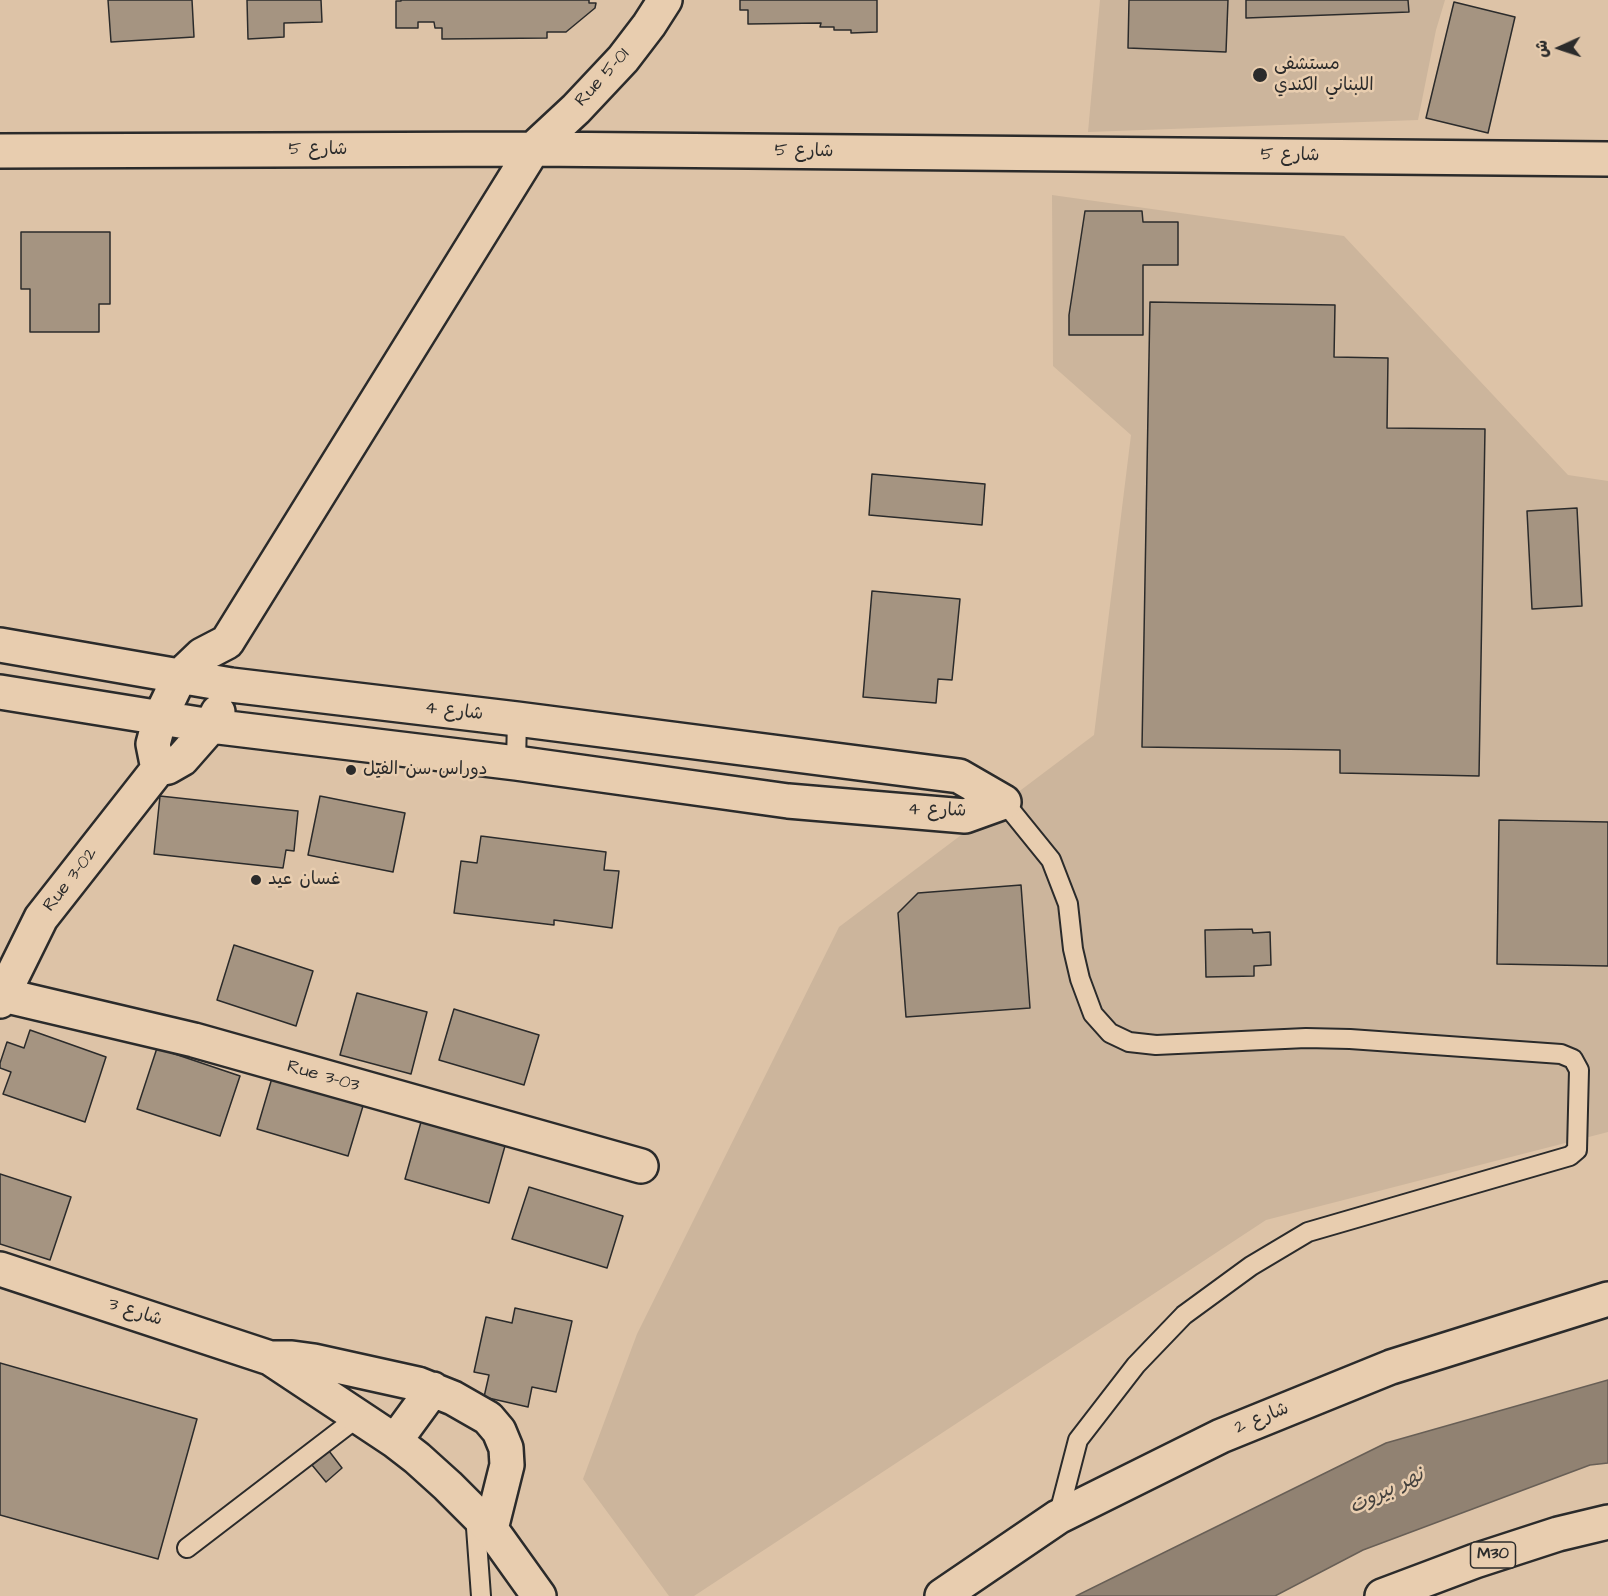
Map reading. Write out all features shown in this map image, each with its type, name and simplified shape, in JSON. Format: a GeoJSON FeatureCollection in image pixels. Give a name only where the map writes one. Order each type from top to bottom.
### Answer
{"type":"FeatureCollection","features":[{"type":"Feature","properties":{"kind":"main road","name":"Rue 5-01"},"geometry":{"type":"LineString","coordinates":[[227,642],[533,149],[576,109],[623,59],[665,0]]}},
{"type":"Feature","properties":{"kind":"main road","name":"شارع 5"},"geometry":{"type":"LineString","coordinates":[[0,151],[533,149],[1608,159]]}},
{"type":"Feature","properties":{"kind":"main road"},"geometry":{"type":"LineString","coordinates":[[227,642],[232,663],[231,685],[211,726],[182,759],[168,767],[158,769],[153,744],[160,718],[180,676],[202,655],[227,642]]}},
{"type":"Feature","properties":{"kind":"main road","name":"شارع 4"},"geometry":{"type":"LineString","coordinates":[[0,645],[231,685],[959,776],[1004,802]]}},
{"type":"Feature","properties":{"kind":"main road","name":"شارع 4"},"geometry":{"type":"LineString","coordinates":[[0,692],[211,726],[516,763],[788,801],[965,816],[1004,802]]}},
{"type":"Feature","properties":{"kind":"main road","name":"Rue 3-02"},"geometry":{"type":"LineString","coordinates":[[2,998],[41,918],[158,769]]}},
{"type":"Feature","properties":{"kind":"main road","name":"Rue 3-03"},"geometry":{"type":"LineString","coordinates":[[2,998],[194,1040],[641,1166]]}},
{"type":"Feature","properties":{"kind":"main road","name":"شارع 3"},"geometry":{"type":"LineString","coordinates":[[0,1269],[270,1358],[394,1441],[448,1485],[483,1521],[539,1596]]}},
{"type":"Feature","properties":{"kind":"main road","name":"شارع 2"},"geometry":{"type":"LineString","coordinates":[[942,1596],[1058,1517],[1221,1436],[1391,1367],[1608,1299]]}},
{"type":"Feature","properties":{"kind":"main road","name":"شارع 3"},"geometry":{"type":"LineString","coordinates":[[270,1358],[315,1361],[418,1384],[453,1398],[488,1418],[499,1431],[506,1448],[507,1465],[483,1521]]}},
{"type":"Feature","properties":{"kind":"main road"},"geometry":{"type":"LineString","coordinates":[[394,1441],[433,1389]]}},
{"type":"Feature","properties":{"kind":"main road","name":"M30"},"geometry":{"type":"LineString","coordinates":[[1382,1596],[1475,1560],[1558,1534],[1608,1522]]}},
{"type":"Feature","properties":{"kind":"lane"},"geometry":{"type":"LineString","coordinates":[[516,763],[517,719]]}},
{"type":"Feature","properties":{"kind":"lane"},"geometry":{"type":"LineString","coordinates":[[1004,802],[1051,860],[1068,904],[1073,949],[1080,979],[1093,1014],[1110,1033],[1129,1042],[1156,1045],[1306,1038],[1339,1039],[1561,1054],[1573,1059],[1579,1070],[1577,1150],[1570,1156],[1308,1232],[1251,1266],[1184,1315],[1136,1365],[1078,1440],[1058,1517]]}},
{"type":"Feature","properties":{"kind":"lane"},"geometry":{"type":"LineString","coordinates":[[187,1548],[358,1417]]}},
{"type":"Feature","properties":{"kind":"lane"},"geometry":{"type":"LineString","coordinates":[[481,1596],[483,1521]]}},
{"type":"Feature","properties":{"kind":"shaded area","name":"مستشفى اللبناني الكندي"},"geometry":{"type":"Polygon","coordinates":[[[1100,0],[1445,0],[1436,30],[1418,120],[1088,132],[1100,0]]]}},
{"type":"Feature","properties":{"kind":"shaded area"},"geometry":{"type":"Polygon","coordinates":[[[1052,195],[1344,236],[1568,475],[1608,481],[1608,1132],[1266,1220],[694,1596],[669,1596],[583,1479],[637,1334],[839,927],[1094,735],[1131,435],[1053,366],[1052,195]]]}},
{"type":"Feature","properties":{"kind":"water","name":"نهر بيروت"},"geometry":{"type":"Polygon","coordinates":[[[1608,1380],[1608,1463],[1590,1465],[1363,1550],[1275,1596],[1076,1596],[1386,1443],[1608,1380]]]}},
{"type":"Feature","properties":{"kind":"building"},"geometry":{"type":"Polygon","coordinates":[[[108,0],[192,0],[194,37],[111,42],[108,0]]]}},
{"type":"Feature","properties":{"kind":"building"},"geometry":{"type":"Polygon","coordinates":[[[247,0],[321,0],[322,22],[284,23],[284,37],[248,39],[247,0]]]}},
{"type":"Feature","properties":{"kind":"building"},"geometry":{"type":"Polygon","coordinates":[[[589,0],[589,3],[596,3],[595,8],[566,32],[547,32],[547,38],[442,39],[442,28],[435,28],[434,22],[418,22],[418,28],[396,28],[396,1],[589,0]]]}},
{"type":"Feature","properties":{"kind":"building"},"geometry":{"type":"Polygon","coordinates":[[[740,0],[877,0],[877,32],[851,33],[851,30],[820,27],[821,23],[748,24],[748,10],[740,10],[740,0]]]}},
{"type":"Feature","properties":{"kind":"building"},"geometry":{"type":"Polygon","coordinates":[[[1129,0],[1228,0],[1226,52],[1128,48],[1129,0]]]}},
{"type":"Feature","properties":{"kind":"building"},"geometry":{"type":"Polygon","coordinates":[[[1246,0],[1408,0],[1409,12],[1246,18],[1246,0]]]}},
{"type":"Feature","properties":{"kind":"building"},"geometry":{"type":"Polygon","coordinates":[[[1454,2],[1515,17],[1488,133],[1426,118],[1454,2]]]}},
{"type":"Feature","properties":{"kind":"building"},"geometry":{"type":"Polygon","coordinates":[[[1085,211],[1142,211],[1143,222],[1178,222],[1178,265],[1143,265],[1143,335],[1069,335],[1069,315],[1085,211]]]}},
{"type":"Feature","properties":{"kind":"building"},"geometry":{"type":"Polygon","coordinates":[[[21,232],[110,232],[110,304],[99,304],[99,332],[30,332],[30,289],[21,289],[21,232]]]}},
{"type":"Feature","properties":{"kind":"building"},"geometry":{"type":"Polygon","coordinates":[[[1150,302],[1335,305],[1334,357],[1388,358],[1387,428],[1485,429],[1479,776],[1340,773],[1340,750],[1142,747],[1150,302]]]}},
{"type":"Feature","properties":{"kind":"building"},"geometry":{"type":"Polygon","coordinates":[[[872,474],[985,484],[982,525],[869,515],[872,474]]]}},
{"type":"Feature","properties":{"kind":"building"},"geometry":{"type":"Polygon","coordinates":[[[1577,508],[1582,606],[1532,609],[1527,511],[1577,508]]]}},
{"type":"Feature","properties":{"kind":"building"},"geometry":{"type":"Polygon","coordinates":[[[872,591],[960,599],[952,680],[938,679],[936,703],[863,697],[872,591]]]}},
{"type":"Feature","properties":{"kind":"building"},"geometry":{"type":"Polygon","coordinates":[[[160,796],[298,811],[294,851],[286,850],[283,868],[154,854],[160,796]]]}},
{"type":"Feature","properties":{"kind":"building"},"geometry":{"type":"Polygon","coordinates":[[[320,796],[405,813],[393,872],[308,855],[320,796]]]}},
{"type":"Feature","properties":{"kind":"building"},"geometry":{"type":"Polygon","coordinates":[[[1499,820],[1608,822],[1608,966],[1497,964],[1499,820]]]}},
{"type":"Feature","properties":{"kind":"building"},"geometry":{"type":"Polygon","coordinates":[[[481,836],[606,852],[604,870],[619,871],[612,928],[554,920],[554,925],[454,913],[461,861],[477,863],[481,836]]]}},
{"type":"Feature","properties":{"kind":"building"},"geometry":{"type":"Polygon","coordinates":[[[1021,885],[1030,1008],[906,1017],[898,913],[918,893],[1021,885]]]}},
{"type":"Feature","properties":{"kind":"building"},"geometry":{"type":"Polygon","coordinates":[[[1252,929],[1253,933],[1270,932],[1271,965],[1254,966],[1254,976],[1206,977],[1205,930],[1252,929]]]}},
{"type":"Feature","properties":{"kind":"building"},"geometry":{"type":"Polygon","coordinates":[[[234,945],[313,971],[296,1026],[217,1000],[234,945]]]}},
{"type":"Feature","properties":{"kind":"building"},"geometry":{"type":"Polygon","coordinates":[[[357,993],[427,1012],[411,1074],[340,1055],[357,993]]]}},
{"type":"Feature","properties":{"kind":"building"},"geometry":{"type":"Polygon","coordinates":[[[454,1009],[539,1035],[524,1085],[439,1060],[454,1009]]]}},
{"type":"Feature","properties":{"kind":"building"},"geometry":{"type":"Polygon","coordinates":[[[30,1030],[106,1057],[85,1122],[3,1094],[11,1072],[0,1068],[7,1042],[24,1048],[30,1030]]]}},
{"type":"Feature","properties":{"kind":"building"},"geometry":{"type":"Polygon","coordinates":[[[157,1048],[240,1076],[220,1136],[137,1109],[157,1048]]]}},
{"type":"Feature","properties":{"kind":"building"},"geometry":{"type":"Polygon","coordinates":[[[272,1078],[363,1106],[348,1156],[257,1129],[272,1078]]]}},
{"type":"Feature","properties":{"kind":"building"},"geometry":{"type":"Polygon","coordinates":[[[421,1122],[505,1146],[489,1203],[405,1179],[421,1122]]]}},
{"type":"Feature","properties":{"kind":"building"},"geometry":{"type":"Polygon","coordinates":[[[0,1174],[71,1197],[50,1260],[0,1244],[0,1174]]]}},
{"type":"Feature","properties":{"kind":"building"},"geometry":{"type":"Polygon","coordinates":[[[529,1187],[623,1216],[607,1268],[512,1239],[529,1187]]]}},
{"type":"Feature","properties":{"kind":"building"},"geometry":{"type":"Polygon","coordinates":[[[515,1308],[572,1321],[556,1392],[532,1387],[528,1407],[484,1397],[489,1375],[474,1372],[486,1317],[512,1323],[515,1308]]]}},
{"type":"Feature","properties":{"kind":"building"},"geometry":{"type":"Polygon","coordinates":[[[0,1363],[197,1419],[158,1559],[0,1515],[0,1363]]]}},
{"type":"Feature","properties":{"kind":"building"},"geometry":{"type":"Polygon","coordinates":[[[329,1451],[342,1468],[326,1482],[312,1465],[329,1451]]]}},
{"type":"Feature","properties":{"kind":"place","name":"مستشفى اللبناني الكندي"},"geometry":{"type":"Point","coordinates":[1260,75]}},
{"type":"Feature","properties":{"kind":"place","name":"دوراس سن الفيل"},"geometry":{"type":"Point","coordinates":[351,770]}},
{"type":"Feature","properties":{"kind":"place","name":"غسان عيد"},"geometry":{"type":"Point","coordinates":[256,880]}}]}
